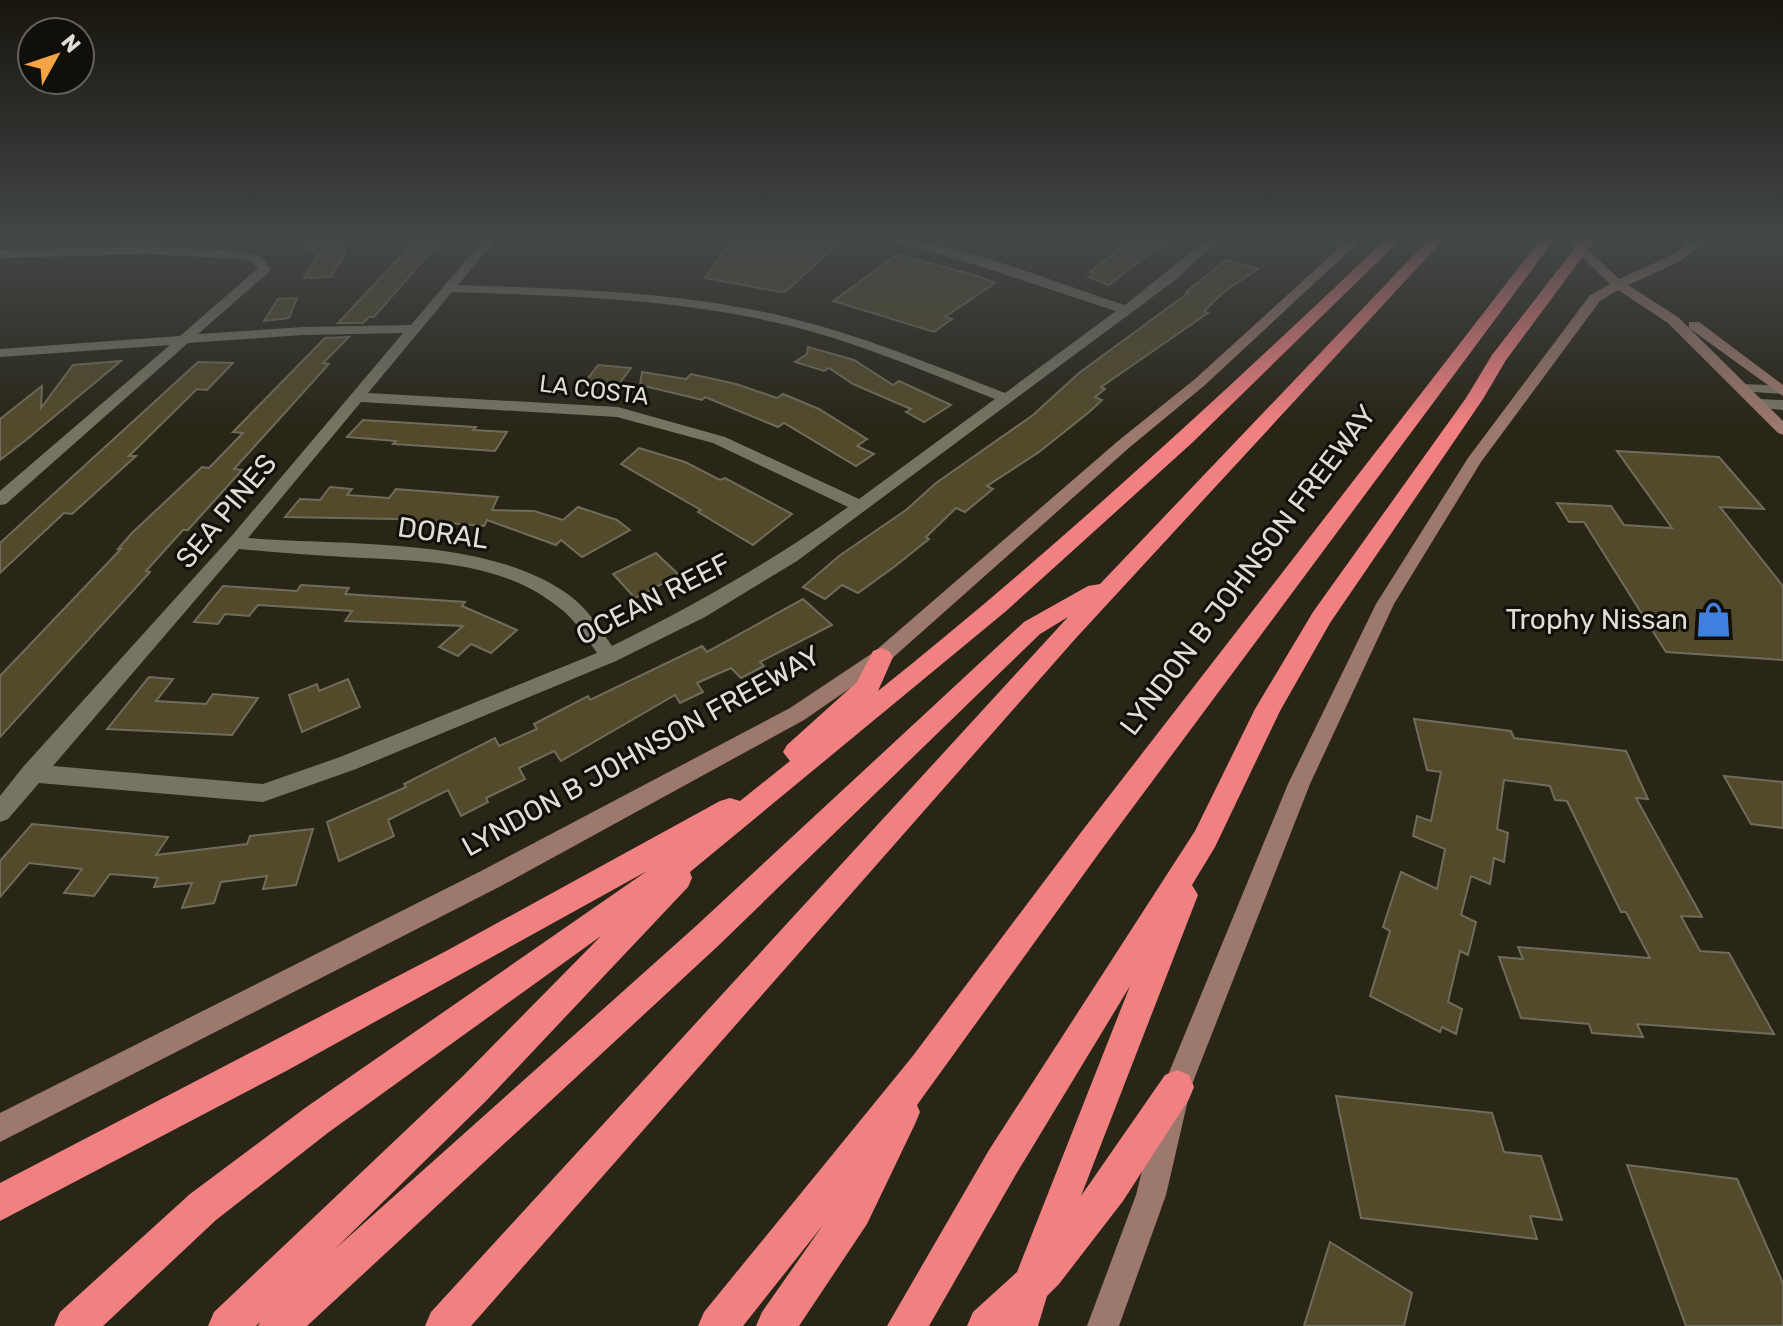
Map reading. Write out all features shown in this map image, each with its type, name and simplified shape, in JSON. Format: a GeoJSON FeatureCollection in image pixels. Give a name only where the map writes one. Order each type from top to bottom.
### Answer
{"type":"FeatureCollection","features":[{"type":"Feature","properties":{"kind":"highway"},"geometry":{"type":"LineString","coordinates":[[0,1203],[468,958],[766,791],[814,757],[997,606],[1186,438],[1328,302]]}},
{"type":"Feature","properties":{"kind":"highway"},"geometry":{"type":"LineString","coordinates":[[445,1326],[1118,578],[1378,302]]}},
{"type":"Feature","properties":{"kind":"highway","name":"LYNDON B JOHNSON FREEWAY"},"geometry":{"type":"LineString","coordinates":[[718,1326],[924,1069],[1092,840],[1500,302]]}},
{"type":"Feature","properties":{"kind":"highway"},"geometry":{"type":"LineString","coordinates":[[1018,1326],[1088,1132],[1205,839],[1268,709],[1321,618],[1474,399],[1498,359],[1541,302]]}},
{"type":"Feature","properties":{"kind":"highway"},"geometry":{"type":"LineString","coordinates":[[278,1326],[707,936],[1032,628],[1118,578]]}},
{"type":"Feature","properties":{"kind":"highway"},"geometry":{"type":"LineString","coordinates":[[228,1326],[474,1089],[585,977],[790,758],[867,688],[881,657]]}},
{"type":"Feature","properties":{"kind":"highway"},"geometry":{"type":"LineString","coordinates":[[74,1326],[203,1207],[317,1120],[699,850],[766,791]]}},
{"type":"Feature","properties":{"kind":"highway"},"geometry":{"type":"LineString","coordinates":[[907,1326],[1002,1163],[1205,839]]}},
{"type":"Feature","properties":{"kind":"highway"},"geometry":{"type":"LineString","coordinates":[[776,1326],[854,1211],[924,1069]]}},
{"type":"Feature","properties":{"kind":"highway"},"geometry":{"type":"LineString","coordinates":[[987,1326],[1046,1271],[1110,1188],[1177,1087]]}},
{"type":"Feature","properties":{"kind":"main road","name":"LYNDON B JOHNSON FREEWAY"},"geometry":{"type":"LineString","coordinates":[[0,1128],[492,878],[797,714],[881,657],[1124,444],[1200,382],[1287,302]]}},
{"type":"Feature","properties":{"kind":"main road"},"geometry":{"type":"LineString","coordinates":[[1103,1326],[1151,1195],[1177,1087],[1299,784],[1385,604],[1474,461],[1601,302]]}},
{"type":"Feature","properties":{"kind":"main road"},"geometry":{"type":"LineString","coordinates":[[1639,302],[1783,394]]}},
{"type":"Feature","properties":{"kind":"main road"},"geometry":{"type":"LineString","coordinates":[[1648,302],[1673,320],[1783,430]]}},
{"type":"Feature","properties":{"kind":"street"},"geometry":{"type":"LineString","coordinates":[[0,500],[229,302]]}},
{"type":"Feature","properties":{"kind":"street","name":"SEA PINES"},"geometry":{"type":"LineString","coordinates":[[0,812],[235,543],[436,302]]}},
{"type":"Feature","properties":{"kind":"street"},"geometry":{"type":"LineString","coordinates":[[677,302],[754,313],[891,353],[1005,398]]}},
{"type":"Feature","properties":{"kind":"street"},"geometry":{"type":"LineString","coordinates":[[1101,302],[1123,309]]}},
{"type":"Feature","properties":{"kind":"street","name":"OCEAN REEF"},"geometry":{"type":"LineString","coordinates":[[31,773],[263,793],[348,763],[609,656],[746,585],[791,557],[1134,302]]}},
{"type":"Feature","properties":{"kind":"street"},"geometry":{"type":"LineString","coordinates":[[0,353],[336,329],[412,329]]}},
{"type":"Feature","properties":{"kind":"street"},"geometry":{"type":"LineString","coordinates":[[1744,388],[1783,394]]}},
{"type":"Feature","properties":{"kind":"street"},"geometry":{"type":"LineString","coordinates":[[1759,404],[1783,394]]}},
{"type":"Feature","properties":{"kind":"street","name":"LA COSTA"},"geometry":{"type":"LineString","coordinates":[[355,397],[618,412],[719,440],[858,505]]}},
{"type":"Feature","properties":{"kind":"street","name":"DORAL"},"geometry":{"type":"LineString","coordinates":[[235,543],[398,553],[481,564],[510,573],[562,599],[583,619],[609,656]]}},
{"type":"Feature","properties":{"kind":"building"},"geometry":{"type":"Polygon","coordinates":[[[276,302],[295,302],[289,318],[264,321],[276,302]]]}},
{"type":"Feature","properties":{"kind":"building"},"geometry":{"type":"Polygon","coordinates":[[[358,302],[387,302],[374,317],[363,323],[338,323],[358,302]]]}},
{"type":"Feature","properties":{"kind":"building"},"geometry":{"type":"Polygon","coordinates":[[[836,302],[967,302],[945,317],[952,319],[934,332],[836,302]]]}},
{"type":"Feature","properties":{"kind":"building"},"geometry":{"type":"Polygon","coordinates":[[[1176,302],[1214,302],[1204,311],[1208,313],[1101,387],[1105,389],[1095,397],[1102,400],[1088,413],[1039,452],[987,486],[993,489],[965,512],[956,508],[926,537],[929,539],[858,593],[842,585],[825,599],[803,587],[839,556],[906,510],[936,483],[1033,415],[1079,373],[1176,302]]]}},
{"type":"Feature","properties":{"kind":"building"},"geometry":{"type":"Polygon","coordinates":[[[349,337],[323,363],[329,364],[234,469],[242,470],[188,530],[183,530],[146,571],[150,572],[0,737],[0,676],[121,549],[118,549],[132,533],[202,467],[209,468],[243,433],[233,432],[325,338],[349,337]]]}},
{"type":"Feature","properties":{"kind":"building"},"geometry":{"type":"Polygon","coordinates":[[[808,347],[854,360],[893,385],[899,381],[951,405],[924,422],[906,412],[911,409],[853,384],[829,368],[824,371],[795,362],[807,354],[808,347]]]}},
{"type":"Feature","properties":{"kind":"building"},"geometry":{"type":"Polygon","coordinates":[[[121,361],[0,460],[0,419],[42,386],[41,408],[73,365],[121,361]]]}},
{"type":"Feature","properties":{"kind":"building"},"geometry":{"type":"Polygon","coordinates":[[[198,362],[233,363],[207,390],[197,389],[129,456],[136,456],[72,514],[64,513],[0,573],[0,543],[198,362]]]}},
{"type":"Feature","properties":{"kind":"building"},"geometry":{"type":"Polygon","coordinates":[[[598,365],[631,368],[619,384],[586,381],[598,365]]]}},
{"type":"Feature","properties":{"kind":"building"},"geometry":{"type":"Polygon","coordinates":[[[642,372],[686,379],[691,374],[736,384],[777,398],[783,394],[819,409],[867,439],[857,446],[874,454],[856,466],[784,423],[778,427],[705,397],[702,400],[640,385],[642,372]]]}},
{"type":"Feature","properties":{"kind":"building"},"geometry":{"type":"Polygon","coordinates":[[[363,420],[476,427],[473,430],[507,432],[495,451],[393,444],[396,441],[347,437],[363,420]]]}},
{"type":"Feature","properties":{"kind":"building"},"geometry":{"type":"Polygon","coordinates":[[[639,448],[685,462],[720,480],[725,478],[792,514],[753,545],[698,512],[701,510],[621,464],[639,448]]]}},
{"type":"Feature","properties":{"kind":"building","name":"Trophy Nissan"},"geometry":{"type":"Polygon","coordinates":[[[1617,451],[1719,457],[1764,509],[1720,507],[1783,586],[1783,660],[1666,652],[1584,522],[1569,522],[1557,503],[1611,506],[1624,525],[1672,528],[1617,451]]]}},
{"type":"Feature","properties":{"kind":"building"},"geometry":{"type":"Polygon","coordinates":[[[330,487],[352,489],[347,495],[389,498],[396,489],[498,497],[492,510],[534,511],[563,520],[578,507],[617,520],[630,530],[582,557],[561,540],[556,545],[487,520],[484,526],[395,519],[285,517],[300,499],[320,500],[330,487]]]}},
{"type":"Feature","properties":{"kind":"building"},"geometry":{"type":"Polygon","coordinates":[[[656,553],[679,575],[635,598],[613,574],[656,553]]]}},
{"type":"Feature","properties":{"kind":"building"},"geometry":{"type":"Polygon","coordinates":[[[301,585],[349,588],[345,594],[465,602],[462,606],[517,630],[491,653],[471,644],[458,656],[439,647],[463,626],[345,621],[352,611],[258,605],[249,616],[225,614],[218,624],[194,622],[223,586],[297,591],[301,585]]]}},
{"type":"Feature","properties":{"kind":"building"},"geometry":{"type":"Polygon","coordinates":[[[803,599],[832,625],[760,662],[764,666],[741,678],[731,668],[697,683],[703,692],[680,703],[675,695],[561,761],[554,751],[519,768],[525,779],[486,798],[488,802],[461,816],[448,790],[388,820],[394,836],[339,861],[327,822],[406,787],[404,784],[495,738],[499,746],[537,729],[534,724],[588,696],[590,700],[702,646],[707,652],[803,599]]]}},
{"type":"Feature","properties":{"kind":"building"},"geometry":{"type":"Polygon","coordinates":[[[149,677],[173,679],[156,701],[206,704],[213,694],[258,698],[232,735],[107,729],[149,677]]]}},
{"type":"Feature","properties":{"kind":"building"},"geometry":{"type":"Polygon","coordinates":[[[348,679],[360,707],[302,732],[289,695],[317,684],[319,691],[348,679]]]}},
{"type":"Feature","properties":{"kind":"building"},"geometry":{"type":"Polygon","coordinates":[[[1414,719],[1511,731],[1514,738],[1626,751],[1648,799],[1636,798],[1702,917],[1681,916],[1700,951],[1729,953],[1774,1034],[1637,1024],[1643,1037],[1592,1033],[1589,1024],[1521,1018],[1499,957],[1523,959],[1518,947],[1650,958],[1626,912],[1621,912],[1567,801],[1555,800],[1550,786],[1504,780],[1497,829],[1508,833],[1504,862],[1494,858],[1490,884],[1471,876],[1461,915],[1476,922],[1468,955],[1460,951],[1448,1002],[1462,1009],[1456,1034],[1442,1027],[1440,1032],[1370,996],[1390,931],[1383,927],[1401,872],[1437,889],[1445,849],[1413,836],[1417,816],[1431,821],[1441,772],[1427,770],[1414,719]]]}},
{"type":"Feature","properties":{"kind":"building"},"geometry":{"type":"Polygon","coordinates":[[[1724,776],[1783,782],[1783,828],[1751,824],[1724,776]]]}},
{"type":"Feature","properties":{"kind":"building"},"geometry":{"type":"Polygon","coordinates":[[[32,824],[168,837],[156,855],[247,844],[250,836],[313,829],[296,885],[263,889],[267,876],[221,882],[214,903],[182,908],[192,883],[154,887],[158,878],[110,874],[94,896],[64,893],[82,869],[29,863],[0,897],[0,861],[32,824]]]}},
{"type":"Feature","properties":{"kind":"building"},"geometry":{"type":"Polygon","coordinates":[[[1336,1096],[1492,1113],[1504,1152],[1541,1156],[1562,1220],[1530,1216],[1537,1239],[1361,1218],[1336,1096]]]}},
{"type":"Feature","properties":{"kind":"building"},"geometry":{"type":"Polygon","coordinates":[[[1627,1165],[1737,1179],[1783,1283],[1783,1326],[1686,1326],[1627,1165]]]}},
{"type":"Feature","properties":{"kind":"building"},"geometry":{"type":"Polygon","coordinates":[[[1330,1242],[1412,1293],[1404,1326],[1304,1326],[1330,1242]]]}},
{"type":"Feature","properties":{"kind":"place","name":"Trophy Nissan"},"geometry":{"type":"Point","coordinates":[1714,619]}}]}
